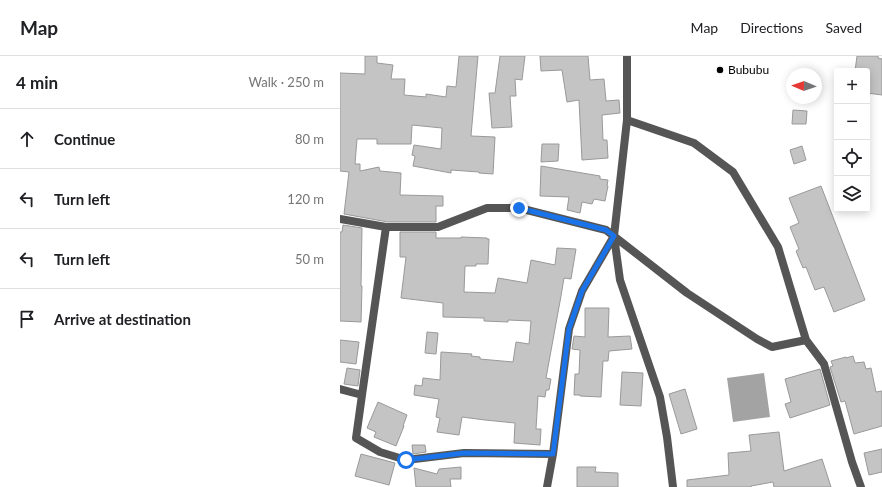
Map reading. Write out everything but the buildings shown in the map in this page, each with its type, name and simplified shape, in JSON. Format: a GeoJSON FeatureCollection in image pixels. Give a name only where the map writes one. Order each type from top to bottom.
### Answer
{"type":"FeatureCollection","features":[{"type":"Feature","properties":{"kind":"street"},"geometry":{"type":"LineString","coordinates":[[628,56],[627,120],[614,236],[620,280],[660,397],[667,437],[673,487]]}},
{"type":"Feature","properties":{"kind":"street"},"geometry":{"type":"LineString","coordinates":[[627,120],[694,143],[734,172],[778,247],[806,340],[824,364],[852,462],[861,487]]}},
{"type":"Feature","properties":{"kind":"street"},"geometry":{"type":"LineString","coordinates":[[340,219],[386,226],[438,227],[487,208],[519,208],[606,230],[687,292],[757,339],[772,347],[806,340]]}},
{"type":"Feature","properties":{"kind":"street"},"geometry":{"type":"LineString","coordinates":[[386,226],[356,438],[380,452],[406,460],[464,453],[553,454]]}},
{"type":"Feature","properties":{"kind":"street"},"geometry":{"type":"LineString","coordinates":[[547,487],[553,454],[569,329],[582,291],[614,236]]}},
{"type":"Feature","properties":{"kind":"street"},"geometry":{"type":"LineString","coordinates":[[340,389],[362,395]]}},
{"type":"Feature","properties":{"kind":"shaded area"},"geometry":{"type":"Polygon","coordinates":[[[764,373],[770,417],[733,422],[727,378],[764,373]]]}},
{"type":"Feature","properties":{"kind":"place","name":"Bububu"},"geometry":{"type":"Point","coordinates":[720,70]}},
{"type":"Feature","properties":{"kind":"route"},"geometry":{"type":"LineString","coordinates":[[406,460],[464,453],[553,454],[569,329],[582,291],[614,236],[606,230],[519,208]]}}]}
